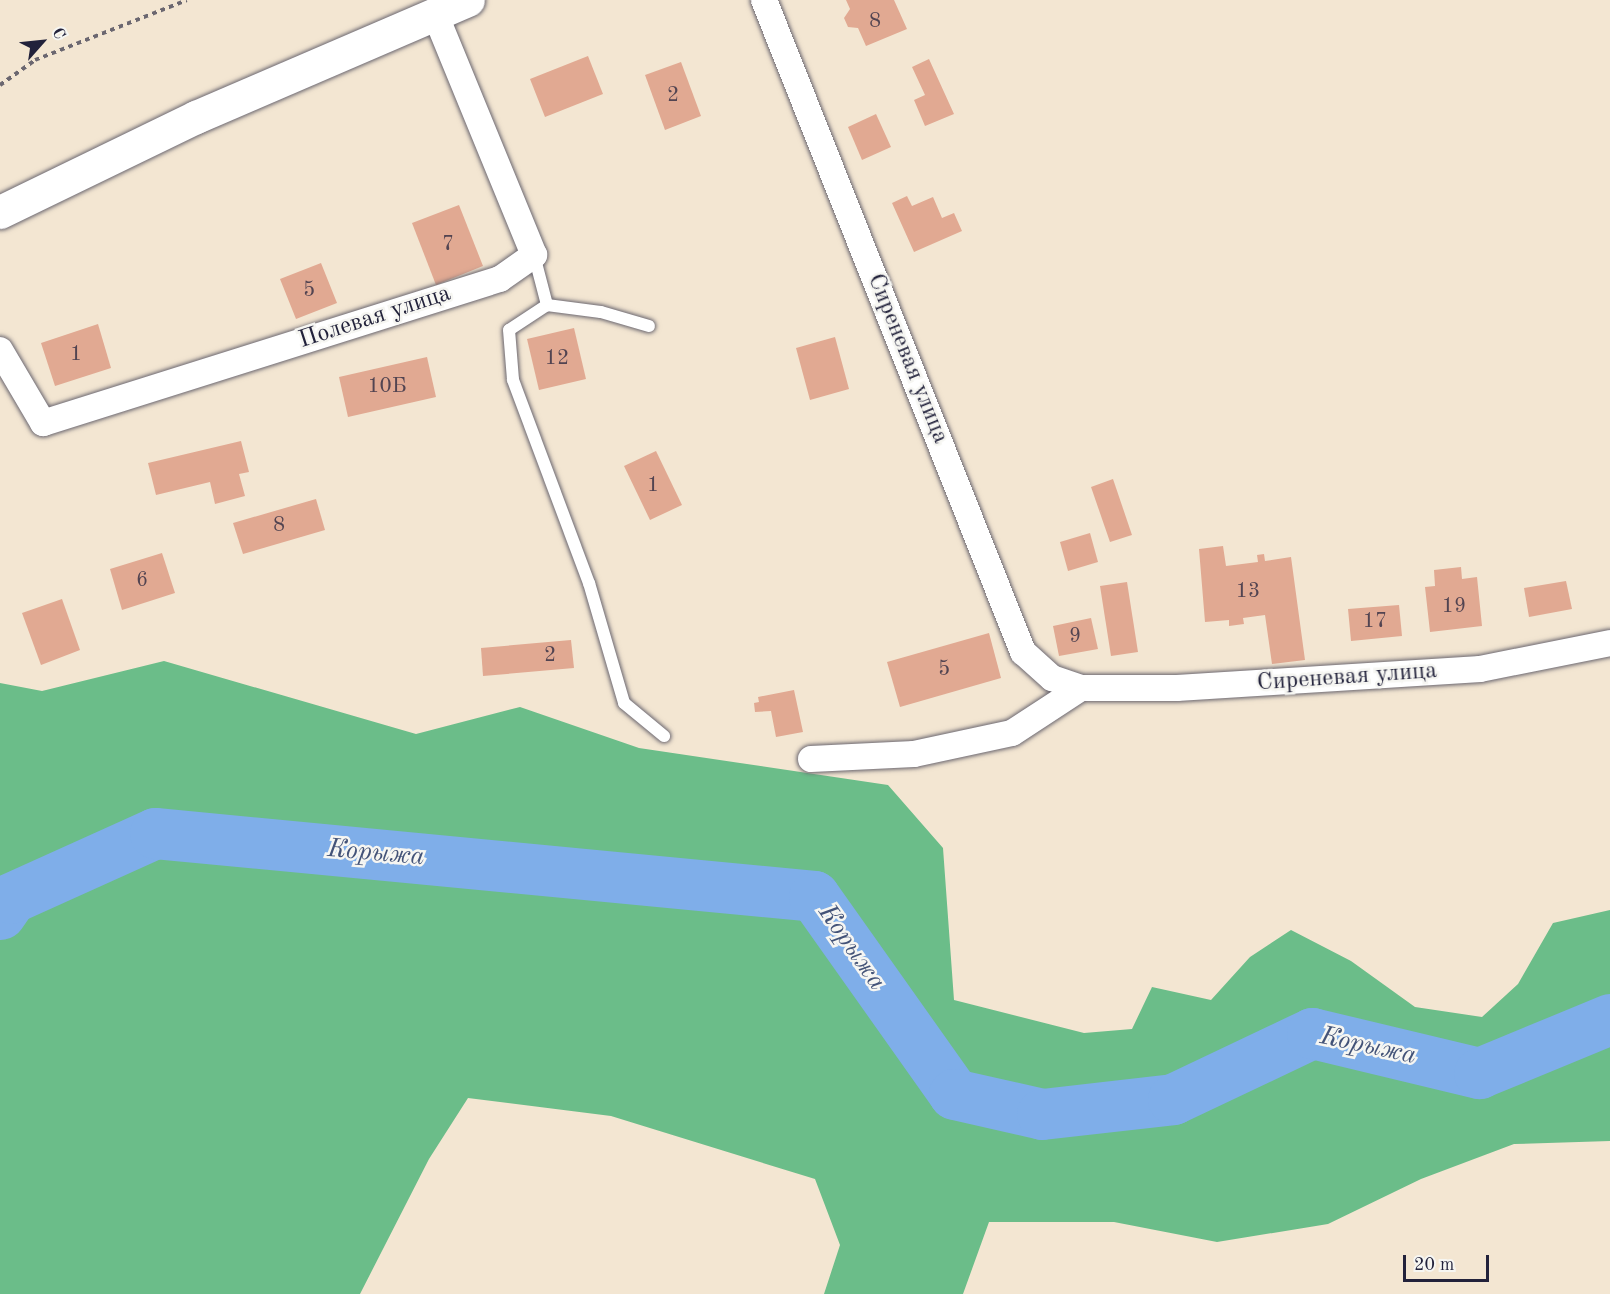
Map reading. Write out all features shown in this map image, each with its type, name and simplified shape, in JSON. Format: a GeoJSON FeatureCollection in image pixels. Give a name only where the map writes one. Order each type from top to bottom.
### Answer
{"type":"FeatureCollection","features":[{"type":"Feature","properties":{"kind":"street"},"geometry":{"type":"LineString","coordinates":[[0,212],[196,117],[468,0]]}},
{"type":"Feature","properties":{"kind":"street","name":"Сиреневая улица"},"geometry":{"type":"LineString","coordinates":[[765,0],[1023,652],[1052,678],[1082,688],[1177,688],[1480,669],[1610,643]]}},
{"type":"Feature","properties":{"kind":"street"},"geometry":{"type":"LineString","coordinates":[[435,14],[534,255]]}},
{"type":"Feature","properties":{"kind":"street","name":"Полевая улица"},"geometry":{"type":"LineString","coordinates":[[0,350],[43,423],[500,279],[534,255]]}},
{"type":"Feature","properties":{"kind":"street"},"geometry":{"type":"LineString","coordinates":[[811,759],[914,754],[1012,732],[1082,688]]}},
{"type":"Feature","properties":{"kind":"lane"},"geometry":{"type":"LineString","coordinates":[[534,255],[547,305]]}},
{"type":"Feature","properties":{"kind":"lane"},"geometry":{"type":"LineString","coordinates":[[649,326],[601,312],[547,305],[508,330],[513,380],[589,583],[624,703],[664,736]]}},
{"type":"Feature","properties":{"kind":"path"},"geometry":{"type":"LineString","coordinates":[[0,85],[35,60],[187,0]]}},
{"type":"Feature","properties":{"kind":"green space"},"geometry":{"type":"Polygon","coordinates":[[[164,661],[416,734],[520,707],[639,748],[888,785],[943,848],[954,1000],[1084,1033],[1132,1029],[1152,987],[1211,1000],[1250,957],[1291,930],[1351,961],[1415,1007],[1482,1017],[1518,984],[1553,923],[1610,910],[1610,1141],[1514,1144],[1421,1179],[1328,1224],[1217,1242],[1114,1222],[989,1222],[963,1294],[824,1294],[840,1245],[815,1179],[611,1116],[468,1098],[429,1159],[360,1294],[0,1294],[0,683],[42,691],[164,661]]]}},
{"type":"Feature","properties":{"kind":"building"},"geometry":{"type":"Polygon","coordinates":[[[846,0],[894,0],[907,29],[866,46],[858,28],[848,27],[844,18],[850,9],[846,0]]]}},
{"type":"Feature","properties":{"kind":"building"},"geometry":{"type":"Polygon","coordinates":[[[588,56],[603,94],[545,117],[530,79],[588,56]]]}},
{"type":"Feature","properties":{"kind":"building"},"geometry":{"type":"Polygon","coordinates":[[[929,59],[954,114],[925,126],[914,100],[925,95],[912,67],[929,59]]]}},
{"type":"Feature","properties":{"kind":"building"},"geometry":{"type":"Polygon","coordinates":[[[681,62],[701,116],[665,130],[645,75],[681,62]]]}},
{"type":"Feature","properties":{"kind":"building"},"geometry":{"type":"Polygon","coordinates":[[[876,114],[891,147],[862,160],[848,127],[876,114]]]}},
{"type":"Feature","properties":{"kind":"building"},"geometry":{"type":"Polygon","coordinates":[[[907,196],[912,206],[933,197],[942,218],[954,213],[962,231],[914,252],[892,203],[907,196]]]}},
{"type":"Feature","properties":{"kind":"building"},"geometry":{"type":"Polygon","coordinates":[[[459,205],[483,266],[436,285],[412,223],[459,205]]]}},
{"type":"Feature","properties":{"kind":"building"},"geometry":{"type":"Polygon","coordinates":[[[321,263],[337,303],[296,319],[280,279],[321,263]]]}},
{"type":"Feature","properties":{"kind":"building"},"geometry":{"type":"Polygon","coordinates":[[[98,324],[111,368],[55,386],[41,343],[98,324]]]}},
{"type":"Feature","properties":{"kind":"building"},"geometry":{"type":"Polygon","coordinates":[[[574,328],[586,379],[539,390],[527,339],[574,328]]]}},
{"type":"Feature","properties":{"kind":"building"},"geometry":{"type":"Polygon","coordinates":[[[835,337],[849,389],[810,400],[796,348],[835,337]]]}},
{"type":"Feature","properties":{"kind":"building"},"geometry":{"type":"Polygon","coordinates":[[[427,357],[436,397],[348,417],[339,377],[427,357]]]}},
{"type":"Feature","properties":{"kind":"building"},"geometry":{"type":"Polygon","coordinates":[[[241,441],[249,472],[239,474],[245,496],[215,504],[210,482],[156,495],[148,463],[241,441]]]}},
{"type":"Feature","properties":{"kind":"building"},"geometry":{"type":"Polygon","coordinates":[[[656,451],[682,505],[650,520],[624,466],[656,451]]]}},
{"type":"Feature","properties":{"kind":"building"},"geometry":{"type":"Polygon","coordinates":[[[1113,479],[1132,535],[1110,542],[1091,487],[1113,479]]]}},
{"type":"Feature","properties":{"kind":"building"},"geometry":{"type":"Polygon","coordinates":[[[316,499],[325,530],[243,554],[233,523],[316,499]]]}},
{"type":"Feature","properties":{"kind":"building"},"geometry":{"type":"Polygon","coordinates":[[[1090,533],[1098,562],[1068,571],[1060,542],[1090,533]]]}},
{"type":"Feature","properties":{"kind":"building"},"geometry":{"type":"Polygon","coordinates":[[[1223,546],[1226,566],[1258,562],[1257,555],[1264,554],[1265,561],[1291,557],[1305,660],[1272,664],[1265,615],[1243,618],[1244,624],[1229,626],[1229,620],[1205,622],[1199,549],[1223,546]]]}},
{"type":"Feature","properties":{"kind":"building"},"geometry":{"type":"Polygon","coordinates":[[[162,553],[175,593],[122,610],[110,569],[162,553]]]}},
{"type":"Feature","properties":{"kind":"building"},"geometry":{"type":"Polygon","coordinates":[[[1461,567],[1462,579],[1477,577],[1482,626],[1430,632],[1425,587],[1435,586],[1434,570],[1461,567]]]}},
{"type":"Feature","properties":{"kind":"building"},"geometry":{"type":"Polygon","coordinates":[[[1566,581],[1572,609],[1529,617],[1524,588],[1566,581]]]}},
{"type":"Feature","properties":{"kind":"building"},"geometry":{"type":"Polygon","coordinates":[[[1127,582],[1138,652],[1111,656],[1100,586],[1127,582]]]}},
{"type":"Feature","properties":{"kind":"building"},"geometry":{"type":"Polygon","coordinates":[[[62,599],[80,650],[41,665],[22,613],[62,599]]]}},
{"type":"Feature","properties":{"kind":"building"},"geometry":{"type":"Polygon","coordinates":[[[1399,605],[1402,636],[1351,641],[1348,609],[1399,605]]]}},
{"type":"Feature","properties":{"kind":"building"},"geometry":{"type":"Polygon","coordinates":[[[1091,618],[1098,649],[1059,656],[1053,626],[1091,618]]]}},
{"type":"Feature","properties":{"kind":"building"},"geometry":{"type":"Polygon","coordinates":[[[989,633],[1001,678],[900,707],[887,662],[989,633]]]}},
{"type":"Feature","properties":{"kind":"building"},"geometry":{"type":"Polygon","coordinates":[[[571,640],[574,668],[483,676],[481,648],[571,640]]]}},
{"type":"Feature","properties":{"kind":"building"},"geometry":{"type":"Polygon","coordinates":[[[794,690],[803,732],[776,737],[771,711],[755,712],[754,703],[759,702],[758,697],[794,690]]]}},
{"type":"Feature","properties":{"kind":"waterway","name":"Корыжа"},"geometry":{"type":"LineString","coordinates":[[0,914],[11,898],[155,833],[814,896],[954,1094],[1042,1114],[1173,1099],[1312,1033],[1479,1073],[1610,1019]]}}]}
